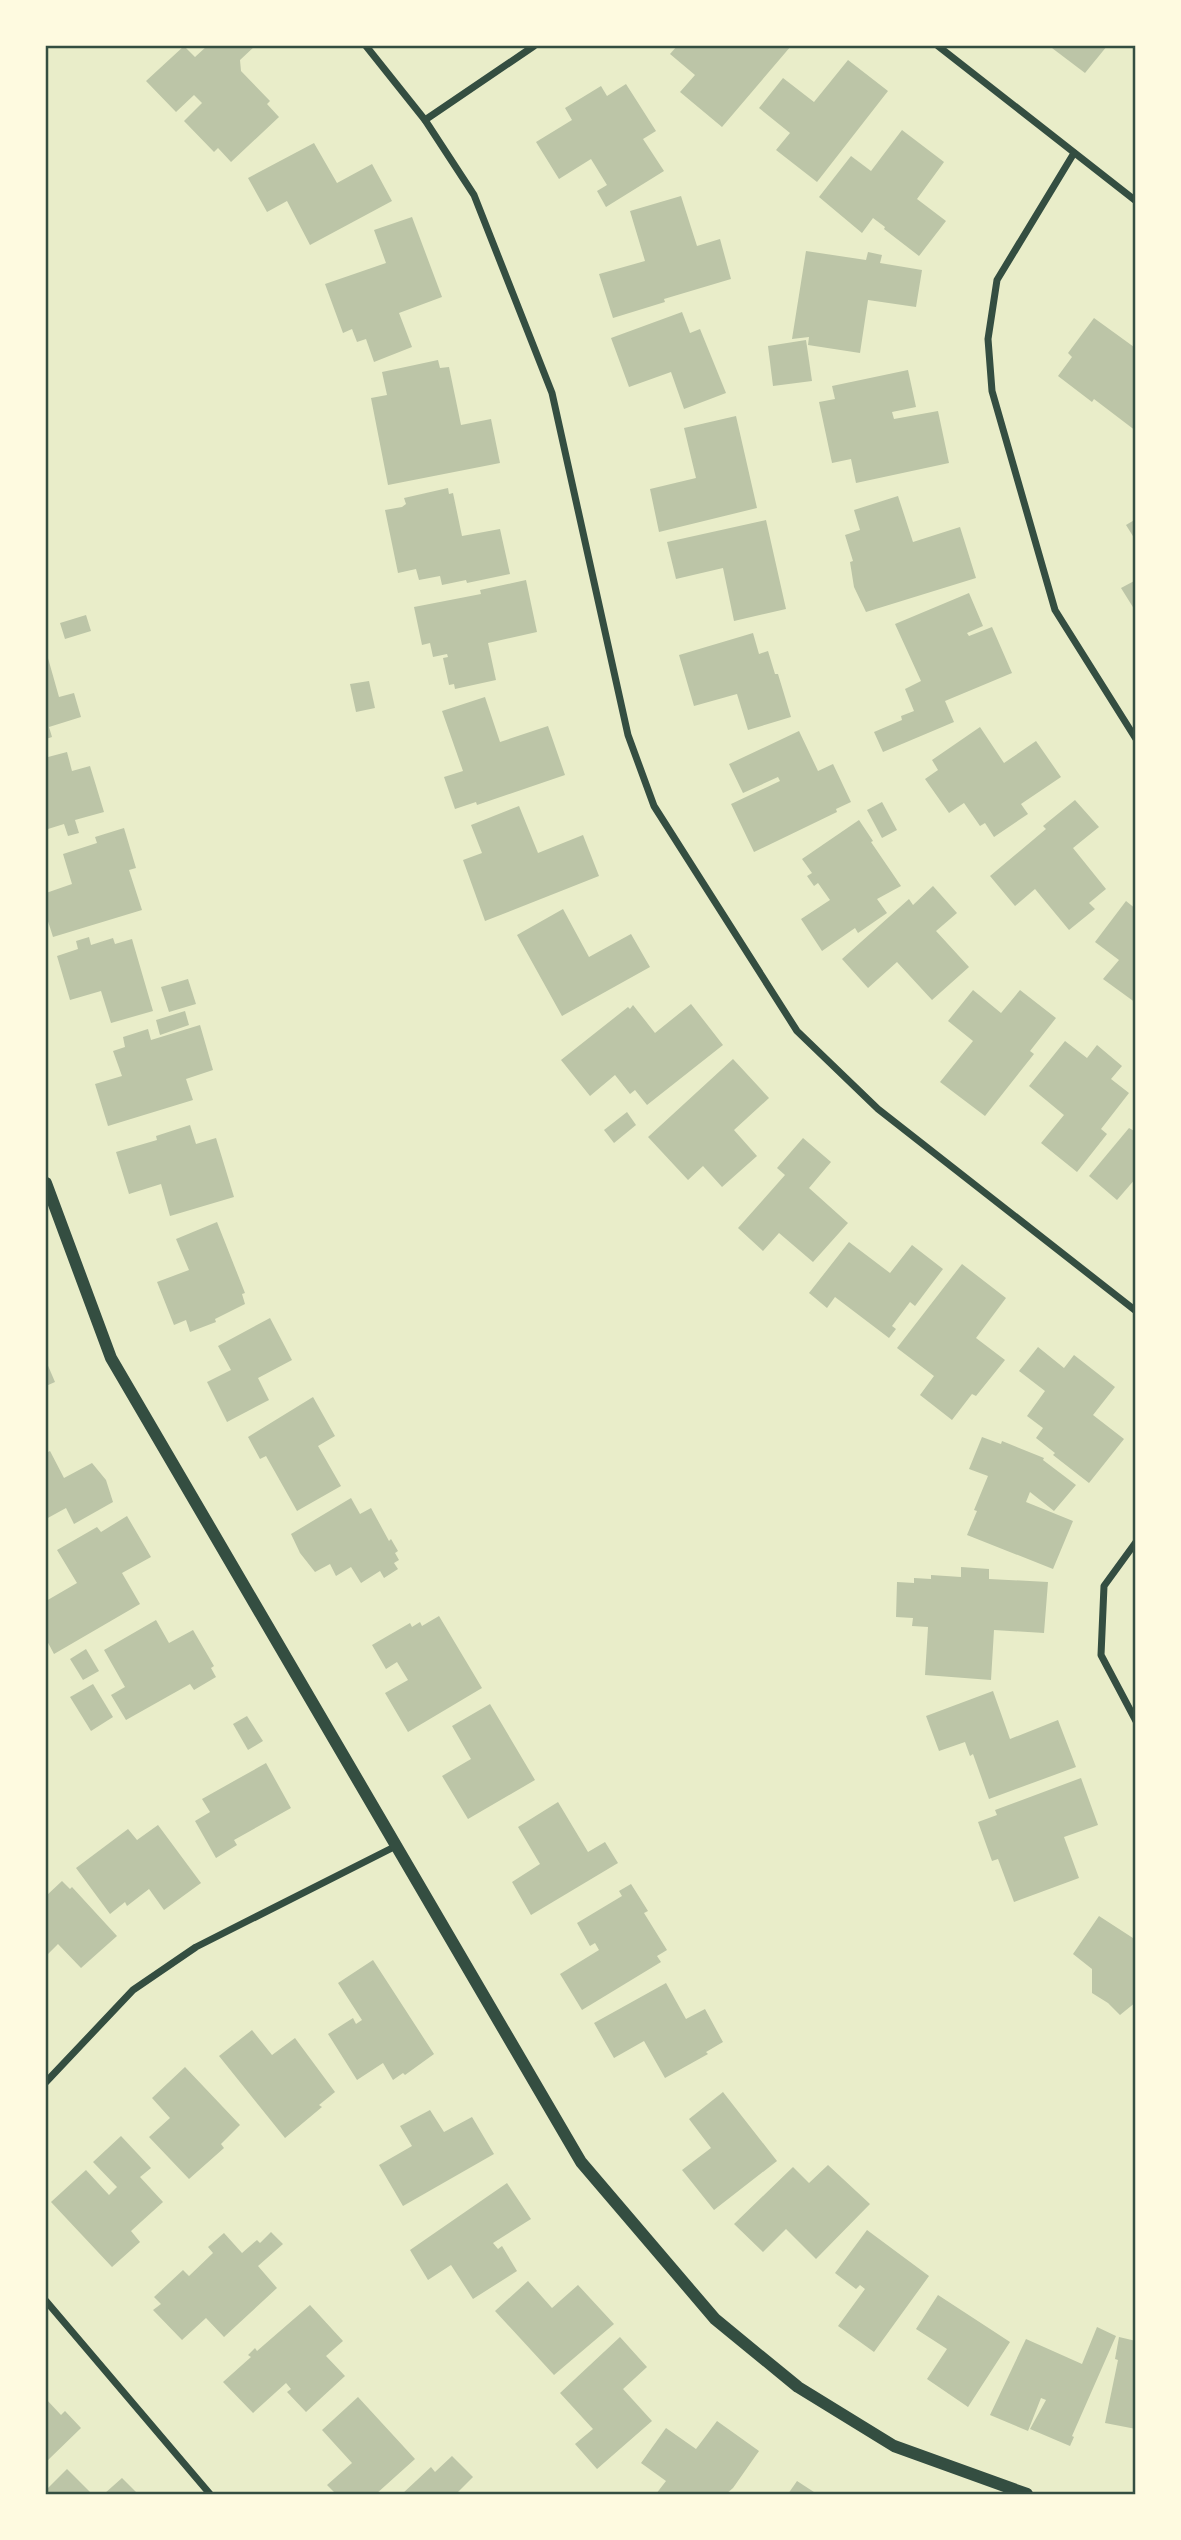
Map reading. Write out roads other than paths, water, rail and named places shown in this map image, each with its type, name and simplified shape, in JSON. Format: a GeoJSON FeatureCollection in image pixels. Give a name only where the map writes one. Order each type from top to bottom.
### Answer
{"type":"FeatureCollection","features":[{"type":"Feature","properties":{"kind":"street"},"geometry":{"type":"LineString","coordinates":[[366,46],[425,120],[474,195],[552,393],[628,735],[654,806],[797,1031],[878,1109],[1136,1311]]}},
{"type":"Feature","properties":{"kind":"street"},"geometry":{"type":"LineString","coordinates":[[425,120],[534,46]]}},
{"type":"Feature","properties":{"kind":"street"},"geometry":{"type":"LineString","coordinates":[[938,46],[1136,201]]}},
{"type":"Feature","properties":{"kind":"street"},"geometry":{"type":"LineString","coordinates":[[1074,153],[997,280],[988,339],[992,391],[1055,610],[1136,739]]}},
{"type":"Feature","properties":{"kind":"street"},"geometry":{"type":"LineString","coordinates":[[46,1182],[111,1358],[581,2162],[715,2319],[798,2387],[894,2445],[1027,2494]]}},
{"type":"Feature","properties":{"kind":"street"},"geometry":{"type":"LineString","coordinates":[[1136,1542],[1104,1586],[1101,1655],[1136,1721]]}},
{"type":"Feature","properties":{"kind":"street"},"geometry":{"type":"LineString","coordinates":[[46,2082],[132,1990],[196,1947],[396,1846]]}},
{"type":"Feature","properties":{"kind":"street"},"geometry":{"type":"LineString","coordinates":[[46,2301],[209,2494]]}}]}
